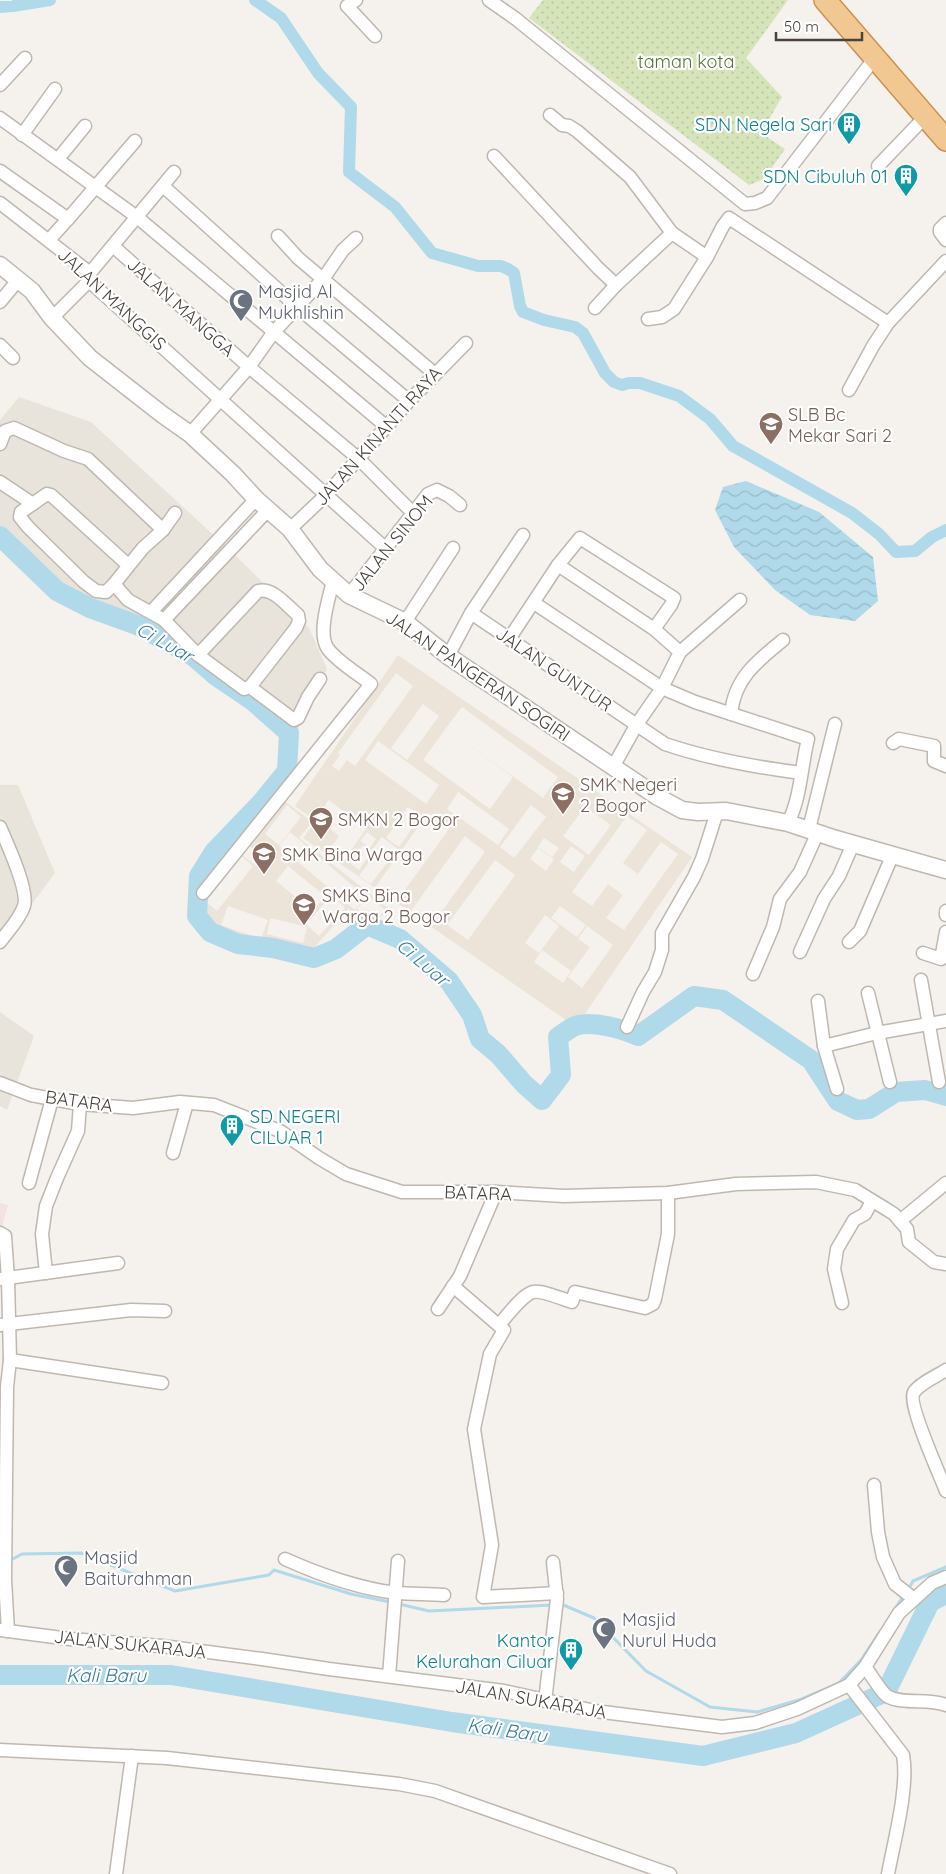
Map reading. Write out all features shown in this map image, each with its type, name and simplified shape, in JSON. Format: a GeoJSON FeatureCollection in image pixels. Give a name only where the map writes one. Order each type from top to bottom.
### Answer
{"type":"FeatureCollection","features":[{"type":"Feature","properties":{"kind":"highway"},"geometry":{"type":"LineString","coordinates":[[824,0],[946,140]]}},
{"type":"Feature","properties":{"kind":"street"},"geometry":{"type":"LineString","coordinates":[[356,0],[347,6],[375,36]]}},
{"type":"Feature","properties":{"kind":"street"},"geometry":{"type":"LineString","coordinates":[[488,0],[745,204],[755,203],[767,198],[874,59]]}},
{"type":"Feature","properties":{"kind":"street"},"geometry":{"type":"LineString","coordinates":[[0,85],[25,58]]}},
{"type":"Feature","properties":{"kind":"street"},"geometry":{"type":"LineString","coordinates":[[22,135],[56,89]]}},
{"type":"Feature","properties":{"kind":"street"},"geometry":{"type":"LineString","coordinates":[[550,115],[562,125],[575,129],[630,177],[672,233],[707,257]]}},
{"type":"Feature","properties":{"kind":"street"},"geometry":{"type":"LineString","coordinates":[[878,166],[926,117]]}},
{"type":"Feature","properties":{"kind":"street"},"geometry":{"type":"LineString","coordinates":[[0,118],[137,217],[386,427]]}},
{"type":"Feature","properties":{"kind":"street"},"geometry":{"type":"LineString","coordinates":[[58,159],[85,126]]}},
{"type":"Feature","properties":{"kind":"street"},"geometry":{"type":"LineString","coordinates":[[49,240],[135,142]]}},
{"type":"Feature","properties":{"kind":"street"},"geometry":{"type":"LineString","coordinates":[[494,156],[616,285]]}},
{"type":"Feature","properties":{"kind":"street"},"geometry":{"type":"LineString","coordinates":[[0,171],[68,218]]}},
{"type":"Feature","properties":{"kind":"street"},"geometry":{"type":"LineString","coordinates":[[52,318],[90,277],[174,172]]}},
{"type":"Feature","properties":{"kind":"street"},"geometry":{"type":"LineString","coordinates":[[163,186],[296,306],[409,401]]}},
{"type":"Feature","properties":{"kind":"street","name":"JALAN MANGGIS"},"geometry":{"type":"LineString","coordinates":[[0,203],[49,240],[220,399],[385,548]]}},
{"type":"Feature","properties":{"kind":"street"},"geometry":{"type":"LineString","coordinates":[[648,319],[662,317],[674,308],[707,257],[726,220],[729,218],[888,323]]}},
{"type":"Feature","properties":{"kind":"street"},"geometry":{"type":"LineString","coordinates":[[946,223],[940,232],[946,240]]}},
{"type":"Feature","properties":{"kind":"street"},"geometry":{"type":"LineString","coordinates":[[595,308],[616,285],[672,233]]}},
{"type":"Feature","properties":{"kind":"street"},"geometry":{"type":"LineString","coordinates":[[278,236],[298,258],[435,374]]}},
{"type":"Feature","properties":{"kind":"street"},"geometry":{"type":"LineString","coordinates":[[190,434],[249,367],[273,333],[322,279],[343,250],[356,238]]}},
{"type":"Feature","properties":{"kind":"street","name":"JALAN MANGGA"},"geometry":{"type":"LineString","coordinates":[[113,246],[249,367],[358,459],[413,513]]}},
{"type":"Feature","properties":{"kind":"street"},"geometry":{"type":"LineString","coordinates":[[849,390],[888,323],[946,261]]}},
{"type":"Feature","properties":{"kind":"street","name":"JALAN PANGERAN SOGIRI"},"geometry":{"type":"LineString","coordinates":[[0,265],[32,291],[52,318],[90,358],[190,434],[234,474],[256,499],[290,529],[320,569],[349,595],[405,622],[448,656],[658,797],[682,810],[726,812],[788,823],[853,844],[946,870]]}},
{"type":"Feature","properties":{"kind":"street"},"geometry":{"type":"LineString","coordinates":[[0,302],[19,279]]}},
{"type":"Feature","properties":{"kind":"street","name":"JALAN KINANTI RAYA"},"geometry":{"type":"LineString","coordinates":[[290,529],[327,494],[409,401],[466,343]]}},
{"type":"Feature","properties":{"kind":"street"},"geometry":{"type":"LineString","coordinates":[[0,345],[13,358]]}},
{"type":"Feature","properties":{"kind":"street"},"geometry":{"type":"LineString","coordinates":[[0,444],[6,432],[14,428],[64,451],[88,459],[163,530]]}},
{"type":"Feature","properties":{"kind":"street"},"geometry":{"type":"LineString","coordinates":[[0,482],[33,504]]}},
{"type":"Feature","properties":{"kind":"street","name":"JALAN SINOM"},"geometry":{"type":"LineString","coordinates":[[349,595],[428,494],[438,490],[449,496],[460,506]]}},
{"type":"Feature","properties":{"kind":"street"},"geometry":{"type":"LineString","coordinates":[[128,565],[51,495],[47,494],[21,512],[20,517],[84,582],[96,591],[106,592],[143,548],[163,530],[175,513]]}},
{"type":"Feature","properties":{"kind":"street"},"geometry":{"type":"LineString","coordinates":[[151,612],[256,499]]}},
{"type":"Feature","properties":{"kind":"street"},"geometry":{"type":"LineString","coordinates":[[164,620],[269,509]]}},
{"type":"Feature","properties":{"kind":"street"},"geometry":{"type":"LineString","coordinates":[[448,656],[472,613],[523,534]]}},
{"type":"Feature","properties":{"kind":"street"},"geometry":{"type":"LineString","coordinates":[[509,639],[558,565],[580,538],[674,598],[674,602],[654,629]]}},
{"type":"Feature","properties":{"kind":"street"},"geometry":{"type":"LineString","coordinates":[[405,622],[453,548]]}},
{"type":"Feature","properties":{"kind":"street"},"geometry":{"type":"LineString","coordinates":[[558,565],[654,629],[680,652]]}},
{"type":"Feature","properties":{"kind":"street"},"geometry":{"type":"LineString","coordinates":[[203,893],[371,684],[334,656],[327,648],[324,636],[325,611],[333,581]]}},
{"type":"Feature","properties":{"kind":"street"},"geometry":{"type":"LineString","coordinates":[[114,584],[128,600],[164,620],[198,655],[244,689],[250,687],[296,628],[299,621],[298,615],[270,592],[258,591],[198,655]]}},
{"type":"Feature","properties":{"kind":"street"},"geometry":{"type":"LineString","coordinates":[[613,767],[637,724],[662,688],[680,652],[740,600]]}},
{"type":"Feature","properties":{"kind":"street"},"geometry":{"type":"LineString","coordinates":[[534,603],[662,688],[696,702],[808,739],[794,810],[788,823]]}},
{"type":"Feature","properties":{"kind":"street","name":"JALAN GUNTUR"},"geometry":{"type":"LineString","coordinates":[[472,613],[665,744],[756,767],[801,773]]}},
{"type":"Feature","properties":{"kind":"street"},"geometry":{"type":"LineString","coordinates":[[731,714],[732,703],[738,686],[760,659],[783,640]]}},
{"type":"Feature","properties":{"kind":"street"},"geometry":{"type":"LineString","coordinates":[[250,687],[294,720],[297,719],[320,679]]}},
{"type":"Feature","properties":{"kind":"street"},"geometry":{"type":"LineString","coordinates":[[753,974],[773,927],[780,899],[800,872],[814,831],[835,724]]}},
{"type":"Feature","properties":{"kind":"street"},"geometry":{"type":"LineString","coordinates":[[893,743],[899,738],[934,746],[934,761],[946,766]]}},
{"type":"Feature","properties":{"kind":"street"},"geometry":{"type":"LineString","coordinates":[[627,1028],[643,992],[655,972],[662,950],[662,933],[694,877],[702,859],[717,812]]}},
{"type":"Feature","properties":{"kind":"street"},"geometry":{"type":"LineString","coordinates":[[0,827],[16,867],[25,903],[0,942]]}},
{"type":"Feature","properties":{"kind":"street"},"geometry":{"type":"LineString","coordinates":[[800,952],[824,899],[839,876],[853,844]]}},
{"type":"Feature","properties":{"kind":"street"},"geometry":{"type":"LineString","coordinates":[[849,942],[860,931],[892,854]]}},
{"type":"Feature","properties":{"kind":"street"},"geometry":{"type":"LineString","coordinates":[[923,953],[941,959],[946,932]]}},
{"type":"Feature","properties":{"kind":"street"},"geometry":{"type":"LineString","coordinates":[[922,980],[939,1082]]}},
{"type":"Feature","properties":{"kind":"street"},"geometry":{"type":"LineString","coordinates":[[868,993],[890,1082]]}},
{"type":"Feature","properties":{"kind":"street"},"geometry":{"type":"LineString","coordinates":[[818,1001],[824,1046],[837,1089]]}},
{"type":"Feature","properties":{"kind":"street"},"geometry":{"type":"LineString","coordinates":[[824,1046],[877,1033],[946,1021]]}},
{"type":"Feature","properties":{"kind":"street","name":"BATARA"},"geometry":{"type":"LineString","coordinates":[[0,1083],[31,1094],[80,1104],[133,1108],[180,1102],[214,1105],[280,1131],[346,1174],[402,1192],[496,1192],[564,1196],[668,1194],[736,1184],[816,1182],[855,1190],[894,1214],[907,1229],[909,1242],[934,1262],[946,1264]]}},
{"type":"Feature","properties":{"kind":"street"},"geometry":{"type":"LineString","coordinates":[[29,1183],[52,1098]]}},
{"type":"Feature","properties":{"kind":"street"},"geometry":{"type":"LineString","coordinates":[[173,1153],[187,1103]]}},
{"type":"Feature","properties":{"kind":"street"},"geometry":{"type":"LineString","coordinates":[[46,1273],[42,1234],[46,1206],[78,1131],[80,1104]]}},
{"type":"Feature","properties":{"kind":"street"},"geometry":{"type":"LineString","coordinates":[[900,1221],[946,1183]]}},
{"type":"Feature","properties":{"kind":"street"},"geometry":{"type":"LineString","coordinates":[[438,1310],[460,1276],[496,1192]]}},
{"type":"Feature","properties":{"kind":"street"},"geometry":{"type":"LineString","coordinates":[[557,1601],[483,1597],[492,1545],[474,1429],[490,1354],[502,1328],[525,1297],[533,1292],[540,1292],[572,1302],[575,1292],[645,1308],[653,1304],[668,1234],[668,1194]]}},
{"type":"Feature","properties":{"kind":"street"},"geometry":{"type":"LineString","coordinates":[[842,1303],[834,1269],[837,1249],[854,1220],[865,1214],[872,1201]]}},
{"type":"Feature","properties":{"kind":"street"},"geometry":{"type":"LineString","coordinates":[[0,1233],[5,1236],[5,1325],[10,1360],[4,1387],[3,1531],[6,1556],[4,1631]]}},
{"type":"Feature","properties":{"kind":"street"},"geometry":{"type":"LineString","coordinates":[[4,1279],[118,1263]]}},
{"type":"Feature","properties":{"kind":"street"},"geometry":{"type":"LineString","coordinates":[[454,1286],[502,1328]]}},
{"type":"Feature","properties":{"kind":"street"},"geometry":{"type":"LineString","coordinates":[[5,1325],[131,1310],[165,1311]]}},
{"type":"Feature","properties":{"kind":"street"},"geometry":{"type":"LineString","coordinates":[[10,1360],[162,1383]]}},
{"type":"Feature","properties":{"kind":"street"},"geometry":{"type":"LineString","coordinates":[[946,1370],[914,1391],[912,1399],[916,1416],[946,1491]]}},
{"type":"Feature","properties":{"kind":"street"},"geometry":{"type":"LineString","coordinates":[[874,1485],[878,1532],[883,1557],[895,1584],[912,1597]]}},
{"type":"Feature","properties":{"kind":"street"},"geometry":{"type":"LineString","coordinates":[[285,1559],[326,1577],[395,1594],[444,1595]]}},
{"type":"Feature","properties":{"kind":"street"},"geometry":{"type":"LineString","coordinates":[[389,1676],[398,1561]]}},
{"type":"Feature","properties":{"kind":"street"},"geometry":{"type":"LineString","coordinates":[[545,1700],[557,1601],[553,1562]]}},
{"type":"Feature","properties":{"kind":"street","name":"JALAN SUKARAJA"},"geometry":{"type":"LineString","coordinates":[[4,1631],[70,1639],[162,1646],[504,1691],[595,1710],[722,1727],[755,1722],[853,1690],[899,1613],[912,1597],[932,1583],[946,1577]]}},
{"type":"Feature","properties":{"kind":"street"},"geometry":{"type":"LineString","coordinates":[[865,1668],[886,1695],[897,1700],[937,1702],[946,1705]]}},
{"type":"Feature","properties":{"kind":"street"},"geometry":{"type":"LineString","coordinates":[[853,1690],[903,1755],[906,1768],[888,1874]]}},
{"type":"Feature","properties":{"kind":"street"},"geometry":{"type":"LineString","coordinates":[[0,1750],[167,1758],[379,1782],[435,1791],[670,1874]]}},
{"type":"Feature","properties":{"kind":"street"},"geometry":{"type":"LineString","coordinates":[[116,1874],[132,1756]]}},
{"type":"Feature","properties":{"kind":"shaded area"},"geometry":{"type":"Polygon","coordinates":[[[19,397],[91,422],[233,553],[309,628],[327,669],[296,733],[127,614],[71,601],[0,531],[0,420],[19,397]]]}},
{"type":"Feature","properties":{"kind":"shaded area","name":"SMKN 2 Bogor"},"geometry":{"type":"Polygon","coordinates":[[[398,655],[692,857],[576,1027],[303,838],[316,821],[295,806],[398,655]],[[396,673],[338,753],[340,755],[332,766],[339,771],[347,760],[355,766],[413,686],[396,673]],[[423,704],[391,748],[407,760],[439,716],[423,704]],[[462,707],[446,728],[543,798],[558,777],[462,707]],[[446,728],[423,760],[490,809],[513,777],[446,728]],[[378,741],[365,760],[426,804],[439,785],[378,741]],[[458,792],[447,809],[498,845],[509,829],[458,792]],[[329,800],[316,817],[339,836],[327,852],[342,863],[366,829],[329,800]],[[531,805],[500,847],[514,858],[546,817],[531,805]],[[408,807],[386,838],[399,847],[421,816],[408,807]],[[585,807],[563,836],[589,855],[611,825],[585,807]],[[428,813],[376,886],[397,901],[449,829],[428,813]],[[627,816],[572,892],[592,906],[608,884],[623,895],[606,918],[624,930],[678,854],[661,842],[638,874],[623,863],[647,830],[627,816]],[[367,832],[360,841],[370,848],[376,839],[367,832]],[[465,836],[411,911],[431,926],[485,852],[465,836]],[[382,837],[372,850],[389,862],[398,849],[382,837]],[[544,838],[538,847],[552,857],[559,848],[544,838]],[[363,845],[350,863],[359,870],[371,852],[363,845]],[[571,846],[560,862],[574,872],[585,856],[571,846]],[[538,848],[530,859],[546,871],[554,859],[538,848]],[[375,854],[359,876],[371,884],[387,863],[375,854]],[[495,860],[447,925],[468,940],[515,875],[495,860]],[[560,906],[551,918],[577,937],[586,925],[560,906]],[[545,915],[525,943],[539,953],[559,926],[545,915]],[[587,926],[578,939],[590,947],[568,977],[582,988],[613,945],[587,926]],[[542,950],[534,962],[563,983],[571,971],[542,950]]]}},
{"type":"Feature","properties":{"kind":"shaded area"},"geometry":{"type":"Polygon","coordinates":[[[0,785],[18,785],[55,873],[0,947],[0,785]]]}},
{"type":"Feature","properties":{"kind":"shaded area","name":"SMK Bina Warga"},"geometry":{"type":"Polygon","coordinates":[[[281,798],[312,822],[299,838],[388,908],[371,928],[348,909],[314,948],[256,946],[216,931],[193,911],[281,798]],[[287,805],[265,834],[279,845],[301,817],[287,805]],[[290,832],[279,846],[355,910],[366,897],[290,832]],[[249,846],[242,855],[259,868],[266,859],[249,846]],[[240,855],[204,900],[217,911],[253,866],[240,855]],[[288,866],[276,881],[313,911],[325,896],[288,866]],[[332,895],[306,924],[319,936],[345,908],[332,895]],[[368,896],[357,909],[373,923],[385,910],[368,896]],[[228,906],[221,925],[261,939],[268,920],[228,906]],[[270,918],[267,934],[303,943],[307,927],[270,918]]]}},
{"type":"Feature","properties":{"kind":"shaded area"},"geometry":{"type":"Polygon","coordinates":[[[0,1012],[34,1036],[7,1110],[0,1106],[0,1012]]]}},
{"type":"Feature","properties":{"kind":"shaded area"},"geometry":{"type":"Polygon","coordinates":[[[0,1203],[8,1205],[1,1230],[0,1230],[0,1203]]]}},
{"type":"Feature","properties":{"kind":"green space","name":"taman kota"},"geometry":{"type":"Polygon","coordinates":[[[543,0],[788,0],[746,58],[782,97],[761,133],[785,149],[764,179],[749,185],[529,18],[543,0]]]}},
{"type":"Feature","properties":{"kind":"water"},"geometry":{"type":"Polygon","coordinates":[[[746,481],[819,512],[873,557],[878,601],[855,621],[810,615],[775,590],[734,547],[715,510],[723,487],[746,481]]]}},
{"type":"Feature","properties":{"kind":"waterway"},"geometry":{"type":"LineString","coordinates":[[0,7],[50,0]]}},
{"type":"Feature","properties":{"kind":"waterway"},"geometry":{"type":"LineString","coordinates":[[255,0],[281,18],[318,73],[351,107],[349,172],[395,207],[432,253],[478,266],[501,266],[508,269],[514,273],[520,306],[523,312],[544,320],[575,327],[583,333],[605,373],[614,382],[622,385],[640,383],[679,396],[710,419],[733,446],[852,513],[879,534],[896,552],[915,551],[932,537],[946,530]]}},
{"type":"Feature","properties":{"kind":"waterway","name":"Ci Luar"},"geometry":{"type":"LineString","coordinates":[[0,536],[57,591],[90,608],[137,625],[193,656],[216,676],[253,701],[289,733],[287,771],[261,803],[214,852],[199,876],[197,916],[210,932],[238,944],[273,948],[314,958],[336,949],[367,925],[400,939],[449,981],[472,1015],[480,1039],[498,1054],[524,1084],[542,1100],[561,1075],[558,1037],[575,1026],[582,1024],[616,1028],[638,1036],[694,996],[723,1000],[811,1060],[838,1101],[857,1110],[869,1109],[896,1092],[925,1090],[946,1096]]}},
{"type":"Feature","properties":{"kind":"waterway"},"geometry":{"type":"LineString","coordinates":[[9,1561],[22,1554],[81,1553],[175,1591],[269,1575],[274,1570],[351,1594],[390,1602]]}},
{"type":"Feature","properties":{"kind":"waterway"},"geometry":{"type":"LineString","coordinates":[[908,1590],[913,1581],[946,1567]]}},
{"type":"Feature","properties":{"kind":"waterway","name":"Kali Baru"},"geometry":{"type":"LineString","coordinates":[[0,1675],[171,1675],[452,1722],[703,1756],[796,1733],[886,1692],[930,1602],[946,1594]]}},
{"type":"Feature","properties":{"kind":"waterway"},"geometry":{"type":"LineString","coordinates":[[894,1610],[904,1595]]}},
{"type":"Feature","properties":{"kind":"waterway"},"geometry":{"type":"LineString","coordinates":[[399,1604],[429,1611],[552,1605]]}},
{"type":"Feature","properties":{"kind":"waterway"},"geometry":{"type":"LineString","coordinates":[[561,1604],[594,1618],[646,1671],[710,1707],[757,1712],[802,1699],[839,1683],[861,1660],[881,1630]]}},
{"type":"Feature","properties":{"kind":"place","name":"SDN Negela Sari"},"geometry":{"type":"Point","coordinates":[849,145]}},
{"type":"Feature","properties":{"kind":"place","name":"SDN Cibuluh 01"},"geometry":{"type":"Point","coordinates":[906,197]}},
{"type":"Feature","properties":{"kind":"place","name":"Masjid Al Mukhlishin"},"geometry":{"type":"Point","coordinates":[241,322]}},
{"type":"Feature","properties":{"kind":"place","name":"SLB Bc Mekar Sari 2"},"geometry":{"type":"Point","coordinates":[771,445]}},
{"type":"Feature","properties":{"kind":"place","name":"SMK Negeri 2 Bogor"},"geometry":{"type":"Point","coordinates":[563,815]}},
{"type":"Feature","properties":{"kind":"place","name":"SMKN 2 Bogor"},"geometry":{"type":"Point","coordinates":[321,840]}},
{"type":"Feature","properties":{"kind":"place","name":"SMK Bina Warga"},"geometry":{"type":"Point","coordinates":[264,875]}},
{"type":"Feature","properties":{"kind":"place","name":"SMKS Bina Warga 2 Bogor"},"geometry":{"type":"Point","coordinates":[304,926]}},
{"type":"Feature","properties":{"kind":"place","name":"SD NEGERI CILUAR 1"},"geometry":{"type":"Point","coordinates":[232,1147]}},
{"type":"Feature","properties":{"kind":"place","name":"Masjid Baiturahman"},"geometry":{"type":"Point","coordinates":[66,1588]}},
{"type":"Feature","properties":{"kind":"place","name":"Masjid Nurul Huda"},"geometry":{"type":"Point","coordinates":[604,1650]}},
{"type":"Feature","properties":{"kind":"place","name":"Kantor Kelurahan Ciluar"},"geometry":{"type":"Point","coordinates":[571,1671]}}]}
